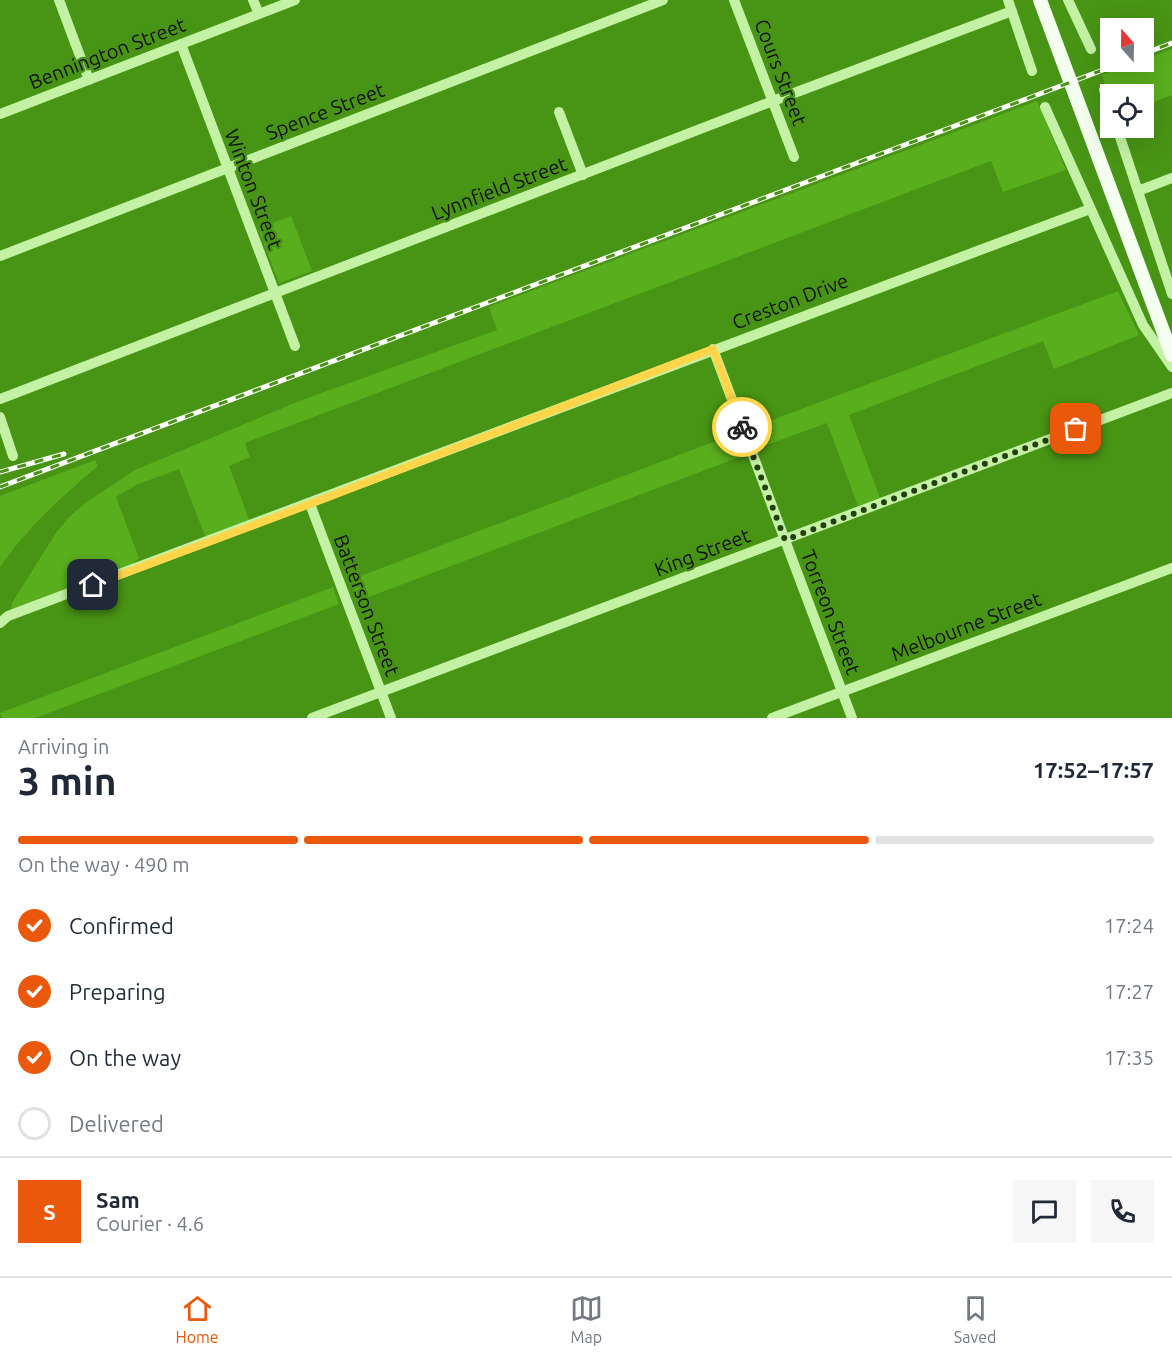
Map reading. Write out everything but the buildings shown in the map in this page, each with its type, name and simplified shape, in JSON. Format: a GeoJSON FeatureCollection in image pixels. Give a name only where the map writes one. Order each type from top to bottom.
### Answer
{"type":"FeatureCollection","features":[{"type":"Feature","properties":{"kind":"main road"},"geometry":{"type":"LineString","coordinates":[[1040,0],[1172,355]]}},
{"type":"Feature","properties":{"kind":"street"},"geometry":{"type":"LineString","coordinates":[[59,0],[89,80]]}},
{"type":"Feature","properties":{"kind":"street"},"geometry":{"type":"LineString","coordinates":[[253,0],[259,14]]}},
{"type":"Feature","properties":{"kind":"street","name":"Bennington Street"},"geometry":{"type":"LineString","coordinates":[[0,114],[295,0]]}},
{"type":"Feature","properties":{"kind":"street","name":"Spence Street"},"geometry":{"type":"LineString","coordinates":[[0,256],[663,0]]}},
{"type":"Feature","properties":{"kind":"street","name":"Cours Street"},"geometry":{"type":"LineString","coordinates":[[734,0],[794,157]]}},
{"type":"Feature","properties":{"kind":"street"},"geometry":{"type":"LineString","coordinates":[[1068,0],[1091,49]]}},
{"type":"Feature","properties":{"kind":"street"},"geometry":{"type":"LineString","coordinates":[[1010,5],[1032,71]]}},
{"type":"Feature","properties":{"kind":"street","name":"Lynnfield Street"},"geometry":{"type":"LineString","coordinates":[[0,399],[583,175],[1010,5]]}},
{"type":"Feature","properties":{"kind":"street","name":"Winton Street"},"geometry":{"type":"LineString","coordinates":[[181,44],[295,346]]}},
{"type":"Feature","properties":{"kind":"street"},"geometry":{"type":"LineString","coordinates":[[1045,107],[1143,325],[1172,367]]}},
{"type":"Feature","properties":{"kind":"street"},"geometry":{"type":"LineString","coordinates":[[559,112],[583,175]]}},
{"type":"Feature","properties":{"kind":"street"},"geometry":{"type":"LineString","coordinates":[[1120,138],[1172,294]]}},
{"type":"Feature","properties":{"kind":"street"},"geometry":{"type":"LineString","coordinates":[[1138,190],[1172,178]]}},
{"type":"Feature","properties":{"kind":"street","name":"Creston Drive"},"geometry":{"type":"LineString","coordinates":[[0,623],[8,616],[1090,208]]}},
{"type":"Feature","properties":{"kind":"street","name":"Torreon Street"},"geometry":{"type":"LineString","coordinates":[[713,349],[852,718]]}},
{"type":"Feature","properties":{"kind":"street","name":"King Street"},"geometry":{"type":"LineString","coordinates":[[312,718],[1172,393]]}},
{"type":"Feature","properties":{"kind":"street"},"geometry":{"type":"LineString","coordinates":[[0,417],[14,456]]}},
{"type":"Feature","properties":{"kind":"street","name":"Batterson Street"},"geometry":{"type":"LineString","coordinates":[[310,504],[391,718]]}},
{"type":"Feature","properties":{"kind":"street","name":"Melbourne Street"},"geometry":{"type":"LineString","coordinates":[[772,718],[1172,568]]}},
{"type":"Feature","properties":{"kind":"green space"},"geometry":{"type":"Polygon","coordinates":[[[1172,49],[1172,95],[1154,102],[1154,84],[1105,84],[1102,75],[1110,72],[1154,72],[1154,56],[1172,49]]]}},
{"type":"Feature","properties":{"kind":"green space"},"geometry":{"type":"Polygon","coordinates":[[[1037,101],[1066,170],[1003,192],[991,161],[245,443],[250,457],[229,466],[250,522],[206,538],[179,469],[136,485],[116,497],[139,558],[131,565],[11,611],[12,603],[18,593],[56,533],[69,517],[88,501],[135,470],[302,400],[497,330],[489,307],[1037,101]]]}},
{"type":"Feature","properties":{"kind":"green space"},"geometry":{"type":"Polygon","coordinates":[[[291,216],[312,271],[279,283],[258,228],[291,216]]]}},
{"type":"Feature","properties":{"kind":"green space"},"geometry":{"type":"Polygon","coordinates":[[[1118,291],[1139,335],[1054,369],[1043,341],[849,415],[880,498],[858,506],[827,423],[761,447],[753,427],[1118,291]]]}},
{"type":"Feature","properties":{"kind":"green space"},"geometry":{"type":"Polygon","coordinates":[[[729,436],[737,458],[358,601],[350,580],[729,436]]]}},
{"type":"Feature","properties":{"kind":"green space"},"geometry":{"type":"Polygon","coordinates":[[[95,460],[98,466],[45,514],[0,567],[0,496],[95,460]]]}},
{"type":"Feature","properties":{"kind":"green space"},"geometry":{"type":"Polygon","coordinates":[[[333,587],[339,604],[35,718],[2,718],[0,713],[333,587]]]}},
{"type":"Feature","properties":{"kind":"railway"},"geometry":{"type":"LineString","coordinates":[[1154,50],[1172,43]]}},
{"type":"Feature","properties":{"kind":"railway"},"geometry":{"type":"LineString","coordinates":[[0,487],[1100,71]]}},
{"type":"Feature","properties":{"kind":"railway"},"geometry":{"type":"LineString","coordinates":[[0,472],[64,454]]}},
{"type":"Feature","properties":{"kind":"way so far"},"geometry":{"type":"LineString","coordinates":[[742,427],[785,540],[1076,429]]}},
{"type":"Feature","properties":{"kind":"route"},"geometry":{"type":"LineString","coordinates":[[93,585],[713,349],[742,427]]}}]}
